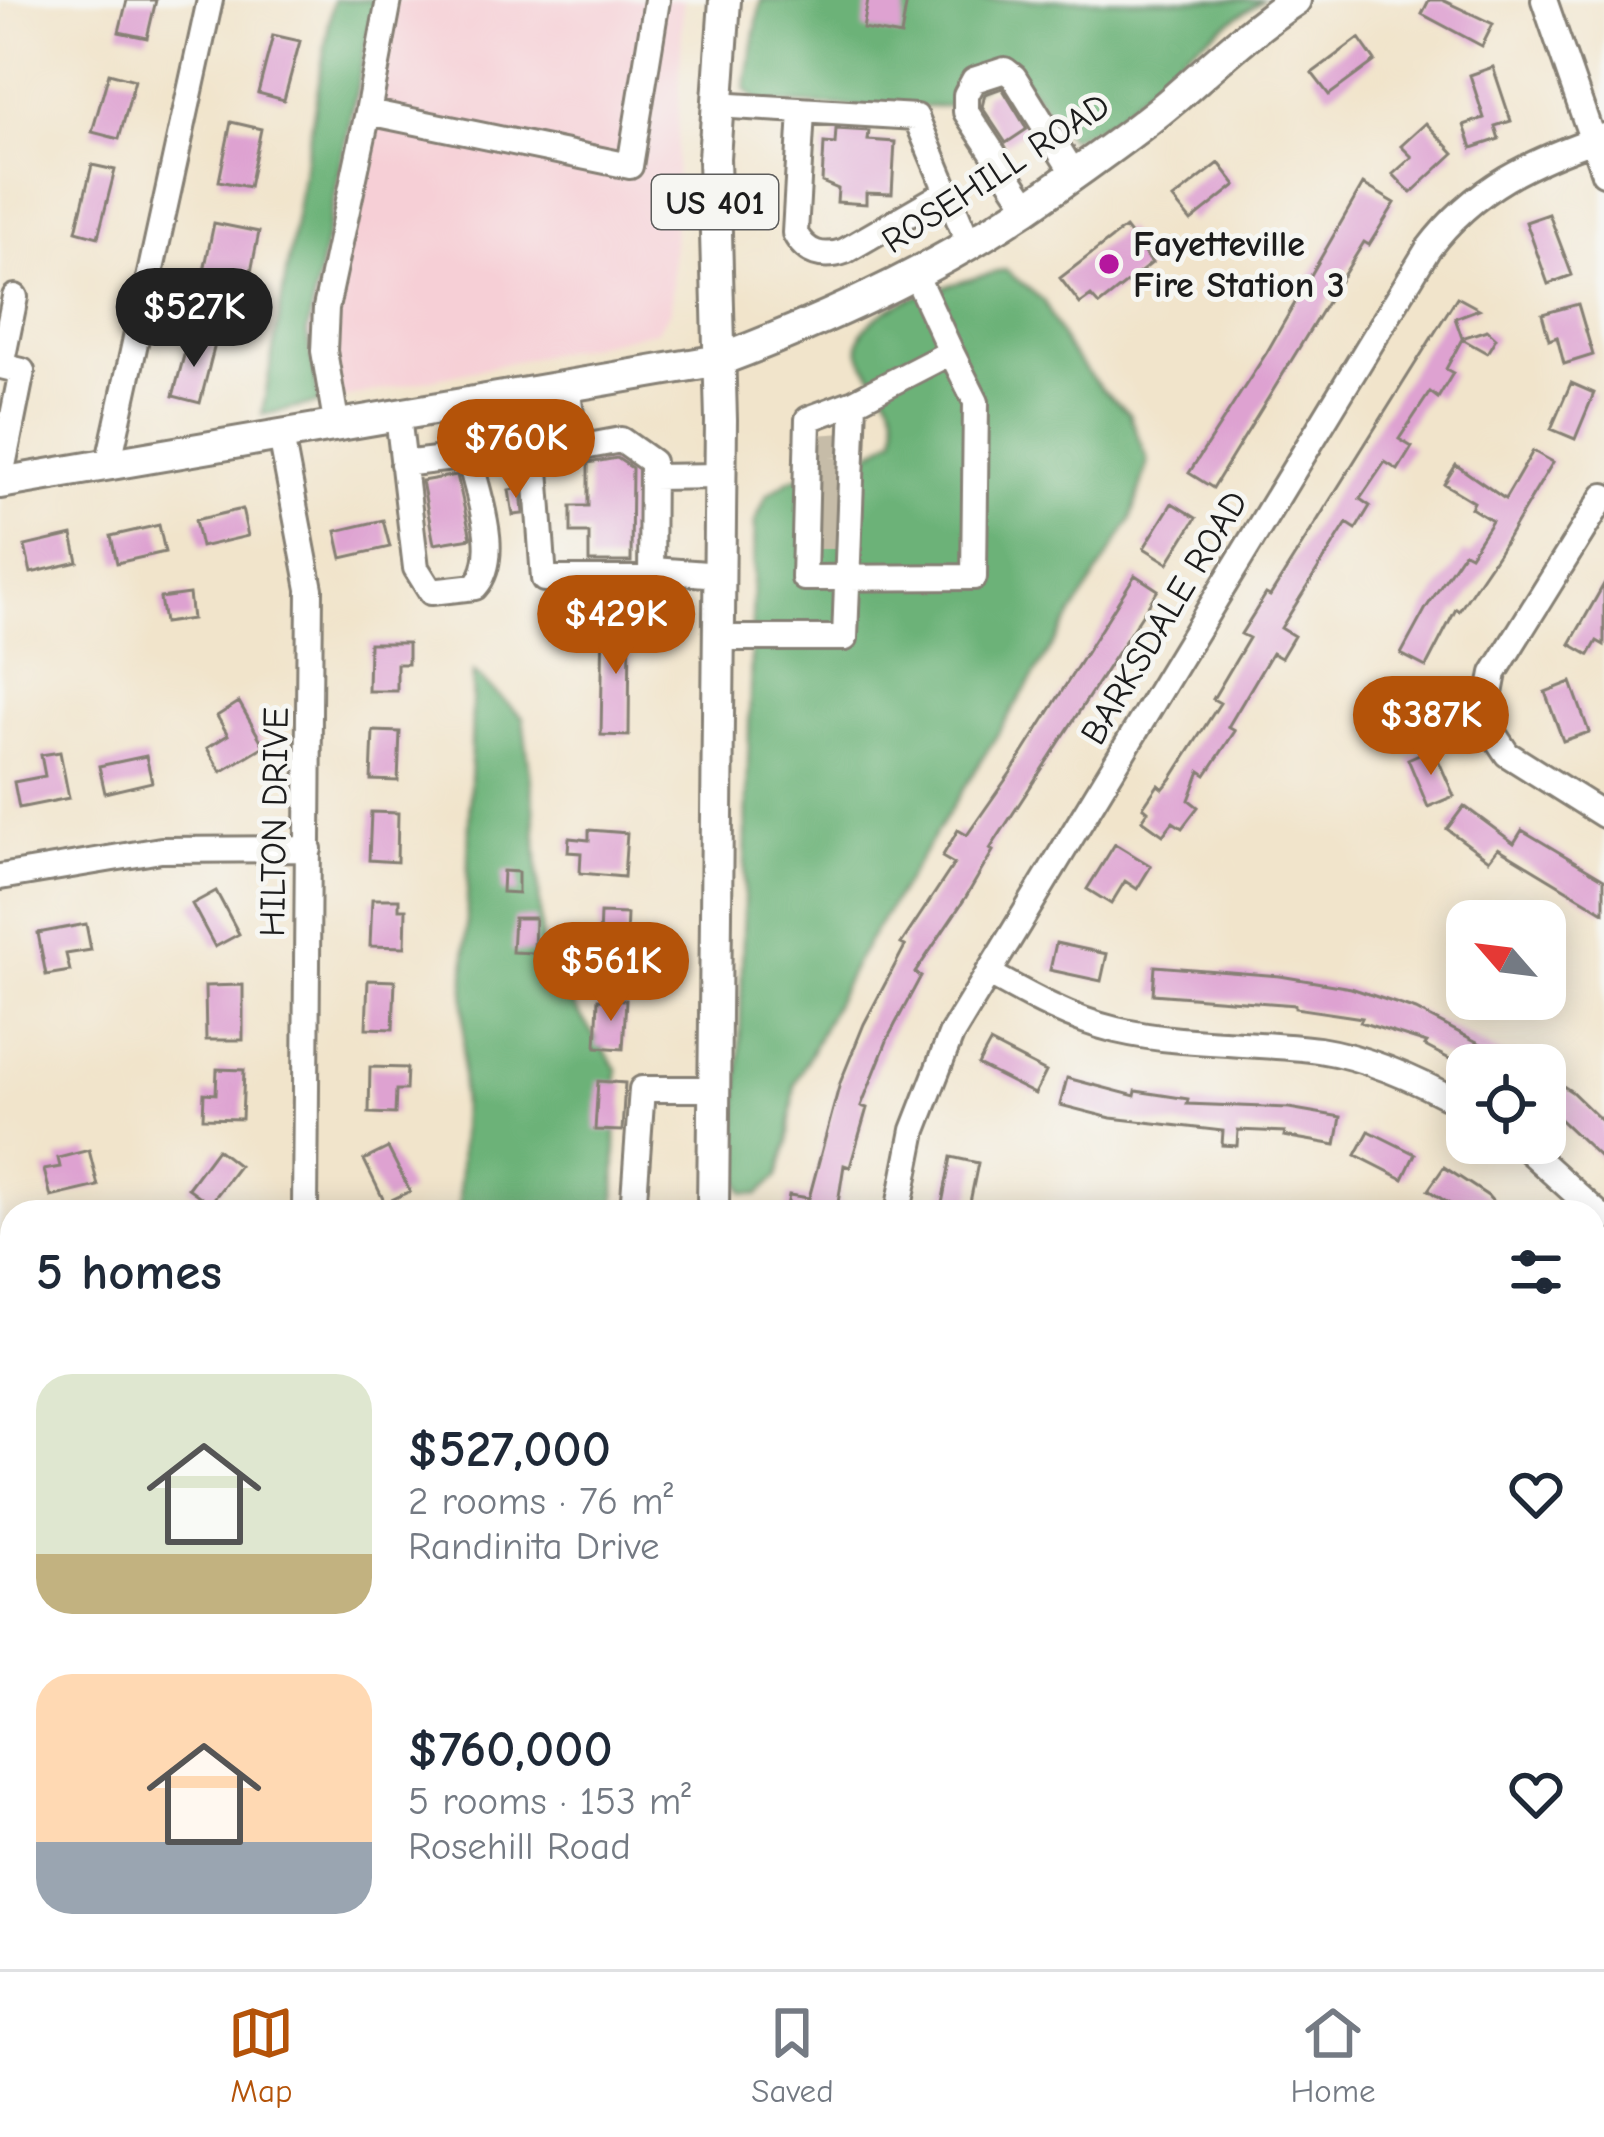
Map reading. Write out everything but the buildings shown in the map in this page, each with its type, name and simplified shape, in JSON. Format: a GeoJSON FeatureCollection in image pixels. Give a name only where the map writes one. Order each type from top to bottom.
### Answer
{"type":"FeatureCollection","features":[{"type":"Feature","properties":{"kind":"main road","name":"US 401"},"geometry":{"type":"LineString","coordinates":[[713,1200],[721,476],[716,105],[725,0]]}},
{"type":"Feature","properties":{"kind":"main road","name":"ROSEHILL ROAD"},"geometry":{"type":"LineString","coordinates":[[0,482],[720,360],[812,325],[969,244],[1074,174],[1295,0]]}},
{"type":"Feature","properties":{"kind":"street"},"geometry":{"type":"LineString","coordinates":[[108,466],[211,0]]}},
{"type":"Feature","properties":{"kind":"street"},"geometry":{"type":"LineString","coordinates":[[337,427],[324,351],[326,308],[389,0]]}},
{"type":"Feature","properties":{"kind":"street"},"geometry":{"type":"LineString","coordinates":[[368,112],[630,166],[657,0]]}},
{"type":"Feature","properties":{"kind":"street"},"geometry":{"type":"LineString","coordinates":[[1544,0],[1598,138],[1604,173]]}},
{"type":"Feature","properties":{"kind":"street"},"geometry":{"type":"LineString","coordinates":[[1028,206],[966,112],[966,95],[974,80],[1005,70],[1014,77],[1074,174]]}},
{"type":"Feature","properties":{"kind":"street"},"geometry":{"type":"LineString","coordinates":[[716,105],[916,117],[969,244]]}},
{"type":"Feature","properties":{"kind":"street"},"geometry":{"type":"LineString","coordinates":[[802,111],[795,233],[809,250],[832,256],[845,251],[947,192]]}},
{"type":"Feature","properties":{"kind":"street","name":"BARKSDALE ROAD"},"geometry":{"type":"LineString","coordinates":[[900,1200],[930,1082],[951,1035],[1428,249],[1489,186],[1544,156],[1598,138]]}},
{"type":"Feature","properties":{"kind":"street"},"geometry":{"type":"LineString","coordinates":[[854,402],[804,578],[974,577],[976,402],[915,274]]}},
{"type":"Feature","properties":{"kind":"street"},"geometry":{"type":"LineString","coordinates":[[0,482],[22,371],[1,366],[15,297]]}},
{"type":"Feature","properties":{"kind":"street"},"geometry":{"type":"LineString","coordinates":[[719,638],[845,638],[850,580],[808,419],[854,402],[951,352]]}},
{"type":"Feature","properties":{"kind":"street"},"geometry":{"type":"LineString","coordinates":[[567,387],[576,448]]}},
{"type":"Feature","properties":{"kind":"street"},"geometry":{"type":"LineString","coordinates":[[511,397],[521,458],[621,440],[652,462],[651,579],[544,579],[535,456]]}},
{"type":"Feature","properties":{"kind":"street"},"geometry":{"type":"LineString","coordinates":[[398,416],[416,568],[426,588],[435,592],[475,587],[487,565],[486,533],[469,456],[404,464]]}},
{"type":"Feature","properties":{"kind":"street","name":"HILTON DRIVE"},"geometry":{"type":"LineString","coordinates":[[280,436],[310,589],[305,1200]]}},
{"type":"Feature","properties":{"kind":"street"},"geometry":{"type":"LineString","coordinates":[[652,477],[721,476]]}},
{"type":"Feature","properties":{"kind":"street"},"geometry":{"type":"LineString","coordinates":[[1604,496],[1494,673],[1487,709],[1493,733],[1508,754],[1604,815]]}},
{"type":"Feature","properties":{"kind":"street"},"geometry":{"type":"LineString","coordinates":[[653,570],[720,575]]}},
{"type":"Feature","properties":{"kind":"street"},"geometry":{"type":"LineString","coordinates":[[0,877],[161,850],[309,849]]}},
{"type":"Feature","properties":{"kind":"street"},"geometry":{"type":"LineString","coordinates":[[988,973],[1041,1003],[1112,1029],[1177,1042],[1323,1051],[1395,1072],[1446,1097]]}},
{"type":"Feature","properties":{"kind":"street"},"geometry":{"type":"LineString","coordinates":[[634,1200],[642,1089],[715,1089]]}},
{"type":"Feature","properties":{"kind":"street"},"geometry":{"type":"LineString","coordinates":[[1543,1164],[1583,1200]]}},
{"type":"Feature","properties":{"kind":"shaded area"},"geometry":{"type":"Polygon","coordinates":[[[375,0],[683,0],[671,310],[656,331],[320,403],[307,333],[375,0]]]}},
{"type":"Feature","properties":{"kind":"green space"},"geometry":{"type":"Polygon","coordinates":[[[333,0],[375,0],[307,333],[320,403],[262,415],[333,0]]]}},
{"type":"Feature","properties":{"kind":"green space"},"geometry":{"type":"Polygon","coordinates":[[[761,0],[1262,0],[1187,51],[1110,121],[1069,139],[1013,67],[947,106],[758,102],[745,89],[761,0]]]}},
{"type":"Feature","properties":{"kind":"green space"},"geometry":{"type":"Polygon","coordinates":[[[1005,270],[1044,301],[1067,348],[1101,389],[1129,413],[1148,462],[1131,520],[855,963],[795,1084],[788,1143],[778,1176],[758,1195],[744,1193],[736,1176],[755,522],[767,495],[791,479],[866,456],[895,437],[895,411],[860,353],[861,336],[872,321],[915,297],[1005,270]]]}},
{"type":"Feature","properties":{"kind":"green space"},"geometry":{"type":"Polygon","coordinates":[[[473,672],[523,718],[534,806],[543,962],[617,1069],[615,1200],[459,1200],[473,672]]]}},
{"type":"Feature","properties":{"kind":"tunnel"},"geometry":{"type":"LineString","coordinates":[[817,447],[843,445]]}},
{"type":"Feature","properties":{"kind":"tunnel"},"geometry":{"type":"LineString","coordinates":[[816,470],[842,470]]}},
{"type":"Feature","properties":{"kind":"tunnel"},"geometry":{"type":"LineString","coordinates":[[816,493],[843,493]]}},
{"type":"Feature","properties":{"kind":"tunnel"},"geometry":{"type":"LineString","coordinates":[[817,513],[843,513]]}},
{"type":"Feature","properties":{"kind":"tunnel"},"geometry":{"type":"LineString","coordinates":[[817,537],[842,537]]}},
{"type":"Feature","properties":{"kind":"place","name":"Fayetteville Fire Station 3"},"geometry":{"type":"Point","coordinates":[1109,264]}}]}
